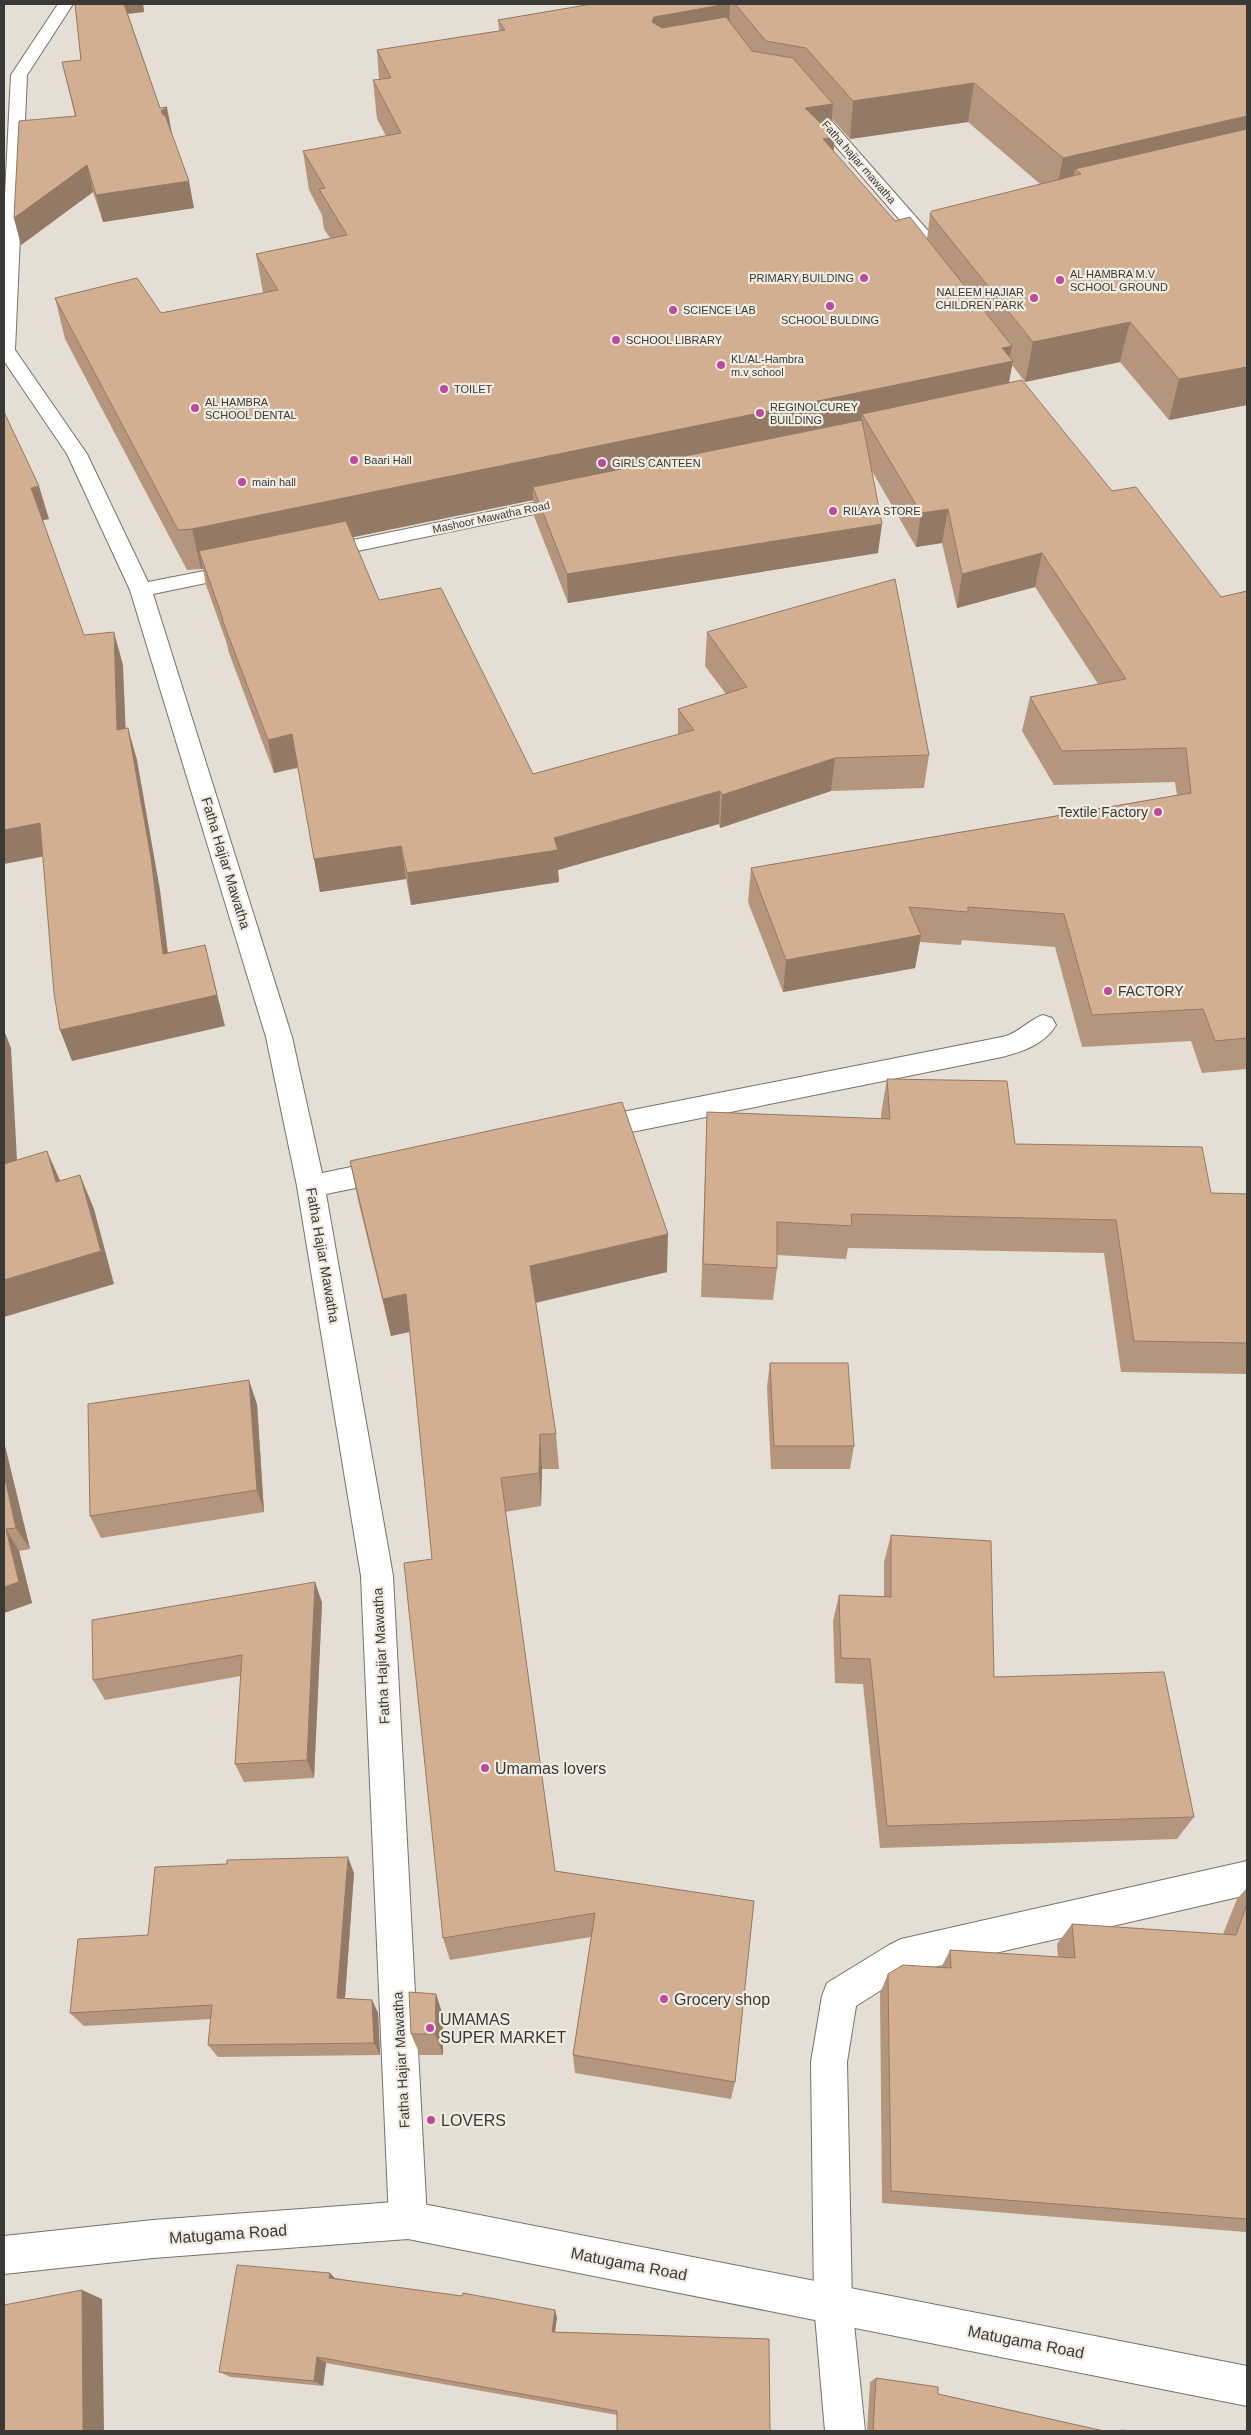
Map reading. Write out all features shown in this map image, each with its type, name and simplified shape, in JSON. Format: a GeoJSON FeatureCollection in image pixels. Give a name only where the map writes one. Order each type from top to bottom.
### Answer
{"type":"FeatureCollection","features":[{"type":"Feature","properties":{"kind":"street"},"geometry":{"type":"LineString","coordinates":[[5,348],[19,75],[65,4]]}},
{"type":"Feature","properties":{"kind":"street","name":"Fatha hajiar mawatha"},"geometry":{"type":"LineString","coordinates":[[796,91],[932,234],[914,254]]}},
{"type":"Feature","properties":{"kind":"street","name":"Fatha Hajiar Mawatha"},"geometry":{"type":"LineString","coordinates":[[5,348],[77,454],[141,590],[279,1037],[311,1186],[377,1576],[408,2220]]}},
{"type":"Feature","properties":{"kind":"street","name":"Mashoor Mawatha Road"},"geometry":{"type":"LineString","coordinates":[[297,558],[588,497]]}},
{"type":"Feature","properties":{"kind":"street"},"geometry":{"type":"LineString","coordinates":[[141,590],[258,566]]}},
{"type":"Feature","properties":{"kind":"street"},"geometry":{"type":"LineString","coordinates":[[564,1135],[974,1052],[1007,1048],[1026,1040],[1043,1025]]}},
{"type":"Feature","properties":{"kind":"street"},"geometry":{"type":"LineString","coordinates":[[311,1186],[418,1164]]}},
{"type":"Feature","properties":{"kind":"street"},"geometry":{"type":"LineString","coordinates":[[845,2431],[833,2304],[829,2062],[840,1996],[901,1957],[1247,1878]]}},
{"type":"Feature","properties":{"kind":"street","name":"Matugama Road"},"geometry":{"type":"LineString","coordinates":[[4,2255],[153,2239],[408,2220],[1247,2386]]}},
{"type":"Feature","properties":{"kind":"building"},"geometry":{"type":"Polygon","coordinates":[[[75,4],[124,4],[160,108],[167,107],[161,111],[165,115],[189,181],[96,195],[87,165],[14,218],[19,121],[76,116],[62,62],[81,60],[75,4]]]}},
{"type":"Feature","properties":{"kind":"building"},"geometry":{"type":"Polygon","coordinates":[[[592,4],[727,4],[654,17],[652,22],[662,28],[726,17],[752,51],[793,58],[833,104],[805,108],[835,137],[823,139],[895,221],[910,217],[1012,346],[1002,348],[1013,361],[192,529],[178,530],[55,298],[137,278],[161,313],[278,290],[256,254],[347,235],[319,189],[325,188],[303,151],[401,133],[373,80],[391,78],[377,50],[505,30],[498,20],[592,4]]]}},
{"type":"Feature","properties":{"kind":"building"},"geometry":{"type":"Polygon","coordinates":[[[732,4],[1247,4],[1247,116],[1063,158],[974,83],[853,101],[806,48],[766,41],[736,5],[732,4]]]}},
{"type":"Feature","properties":{"kind":"building"},"geometry":{"type":"Polygon","coordinates":[[[1247,129],[1247,367],[1179,379],[1130,322],[1033,342],[930,214],[932,211],[1081,174],[1075,169],[1247,129]]]}},
{"type":"Feature","properties":{"kind":"building"},"geometry":{"type":"Polygon","coordinates":[[[1022,380],[1112,491],[1136,487],[1221,597],[1247,591],[1247,1038],[1215,1041],[1203,1009],[1092,1015],[1064,914],[968,907],[968,912],[909,907],[921,935],[786,960],[751,868],[1191,793],[1186,748],[1062,751],[1030,697],[1126,679],[1042,553],[962,574],[948,509],[921,513],[862,414],[1022,380]]]}},
{"type":"Feature","properties":{"kind":"building"},"geometry":{"type":"Polygon","coordinates":[[[4,412],[39,486],[31,488],[84,635],[114,632],[117,730],[128,728],[151,858],[163,954],[205,945],[217,995],[60,1030],[54,993],[40,823],[4,830],[4,412]]]}},
{"type":"Feature","properties":{"kind":"building"},"geometry":{"type":"Polygon","coordinates":[[[862,420],[882,524],[567,574],[533,487],[862,420]]]}},
{"type":"Feature","properties":{"kind":"building"},"geometry":{"type":"Polygon","coordinates":[[[346,521],[379,600],[441,588],[533,774],[694,730],[678,709],[747,687],[707,632],[895,579],[929,755],[835,758],[722,795],[720,791],[554,838],[558,850],[407,873],[401,846],[314,859],[292,734],[268,740],[222,619],[199,551],[346,521]]]}},
{"type":"Feature","properties":{"kind":"building"},"geometry":{"type":"Polygon","coordinates":[[[887,1079],[1007,1081],[1015,1144],[1202,1147],[1211,1193],[1247,1194],[1247,1343],[1134,1341],[1116,1220],[851,1214],[852,1226],[777,1222],[777,1268],[703,1264],[707,1112],[890,1119],[887,1079]]]}},
{"type":"Feature","properties":{"kind":"building"},"geometry":{"type":"Polygon","coordinates":[[[622,1102],[668,1234],[530,1266],[556,1434],[540,1434],[539,1473],[501,1478],[555,1871],[754,1901],[735,2082],[573,2055],[595,1913],[443,1938],[404,1563],[432,1559],[406,1294],[383,1299],[350,1161],[622,1102]]]}},
{"type":"Feature","properties":{"kind":"building"},"geometry":{"type":"Polygon","coordinates":[[[47,1151],[56,1182],[80,1175],[101,1251],[4,1280],[4,1164],[47,1151]]]}},
{"type":"Feature","properties":{"kind":"building"},"geometry":{"type":"Polygon","coordinates":[[[770,1363],[848,1363],[854,1446],[774,1446],[770,1363]]]}},
{"type":"Feature","properties":{"kind":"building"},"geometry":{"type":"Polygon","coordinates":[[[249,1380],[257,1490],[90,1516],[88,1404],[249,1380]]]}},
{"type":"Feature","properties":{"kind":"building"},"geometry":{"type":"Polygon","coordinates":[[[4,1474],[16,1528],[6,1529],[19,1582],[4,1587],[4,1474]]]}},
{"type":"Feature","properties":{"kind":"building"},"geometry":{"type":"Polygon","coordinates":[[[891,1535],[991,1541],[994,1677],[1164,1672],[1194,1817],[887,1826],[870,1659],[841,1658],[839,1595],[891,1597],[891,1535]]]}},
{"type":"Feature","properties":{"kind":"building"},"geometry":{"type":"Polygon","coordinates":[[[315,1582],[307,1760],[235,1764],[242,1655],[93,1680],[92,1620],[315,1582]]]}},
{"type":"Feature","properties":{"kind":"building"},"geometry":{"type":"Polygon","coordinates":[[[348,1857],[337,1998],[372,2000],[374,2043],[208,2045],[212,2005],[70,2013],[78,1939],[148,1935],[155,1867],[227,1864],[227,1860],[348,1857]]]}},
{"type":"Feature","properties":{"kind":"building"},"geometry":{"type":"Polygon","coordinates":[[[1247,1904],[1247,2219],[891,2191],[888,1974],[903,1965],[951,1968],[950,1950],[1075,1958],[1072,1924],[1236,1935],[1247,1904]]]}},
{"type":"Feature","properties":{"kind":"building"},"geometry":{"type":"Polygon","coordinates":[[[409,1992],[436,1994],[435,2034],[411,2034],[409,1992]]]}},
{"type":"Feature","properties":{"kind":"building"},"geometry":{"type":"Polygon","coordinates":[[[237,2265],[330,2273],[329,2278],[462,2296],[463,2293],[555,2310],[552,2332],[769,2339],[770,2431],[617,2431],[617,2411],[317,2357],[314,2381],[219,2372],[237,2265]]]}},
{"type":"Feature","properties":{"kind":"building"},"geometry":{"type":"Polygon","coordinates":[[[82,2290],[83,2431],[4,2431],[4,2305],[82,2290]]]}},
{"type":"Feature","properties":{"kind":"building"},"geometry":{"type":"Polygon","coordinates":[[[876,2378],[938,2387],[938,2394],[1104,2431],[873,2431],[876,2378]]]}},
{"type":"Feature","properties":{"kind":"place","name":"PRIMARY BUILDING"},"geometry":{"type":"Point","coordinates":[864,278]}},
{"type":"Feature","properties":{"kind":"place","name":"AL HAMBRA M.V SCHOOL GROUND"},"geometry":{"type":"Point","coordinates":[1060,280]}},
{"type":"Feature","properties":{"kind":"place","name":"NALEEM HAJIAR CHILDREN PARK"},"geometry":{"type":"Point","coordinates":[1034,298]}},
{"type":"Feature","properties":{"kind":"place","name":"SCHOOL BULDING"},"geometry":{"type":"Point","coordinates":[830,306]}},
{"type":"Feature","properties":{"kind":"place","name":"SCIENCE LAB"},"geometry":{"type":"Point","coordinates":[673,310]}},
{"type":"Feature","properties":{"kind":"place","name":"SCHOOL LIBRARY"},"geometry":{"type":"Point","coordinates":[616,340]}},
{"type":"Feature","properties":{"kind":"place","name":"KL/AL-Hambra m.v school"},"geometry":{"type":"Point","coordinates":[721,365]}},
{"type":"Feature","properties":{"kind":"place","name":"TOILET"},"geometry":{"type":"Point","coordinates":[444,389]}},
{"type":"Feature","properties":{"kind":"place","name":"AL HAMBRA SCHOOL DENTAL"},"geometry":{"type":"Point","coordinates":[195,408]}},
{"type":"Feature","properties":{"kind":"place","name":"REGINOLCUREY BUILDING"},"geometry":{"type":"Point","coordinates":[760,413]}},
{"type":"Feature","properties":{"kind":"place","name":"Baari Hall"},"geometry":{"type":"Point","coordinates":[354,460]}},
{"type":"Feature","properties":{"kind":"place","name":"GIRLS CANTEEN"},"geometry":{"type":"Point","coordinates":[602,463]}},
{"type":"Feature","properties":{"kind":"place","name":"main hall"},"geometry":{"type":"Point","coordinates":[242,482]}},
{"type":"Feature","properties":{"kind":"place","name":"RILAYA STORE"},"geometry":{"type":"Point","coordinates":[833,511]}},
{"type":"Feature","properties":{"kind":"place","name":"Textile Factory"},"geometry":{"type":"Point","coordinates":[1158,812]}},
{"type":"Feature","properties":{"kind":"place","name":"FACTORY"},"geometry":{"type":"Point","coordinates":[1108,991]}},
{"type":"Feature","properties":{"kind":"place","name":"Umamas lovers"},"geometry":{"type":"Point","coordinates":[485,1768]}},
{"type":"Feature","properties":{"kind":"place","name":"Grocery shop"},"geometry":{"type":"Point","coordinates":[664,1999]}},
{"type":"Feature","properties":{"kind":"place","name":"UMAMAS SUPER MARKET"},"geometry":{"type":"Point","coordinates":[430,2028]}},
{"type":"Feature","properties":{"kind":"place","name":"LOVERS"},"geometry":{"type":"Point","coordinates":[431,2120]}}]}
